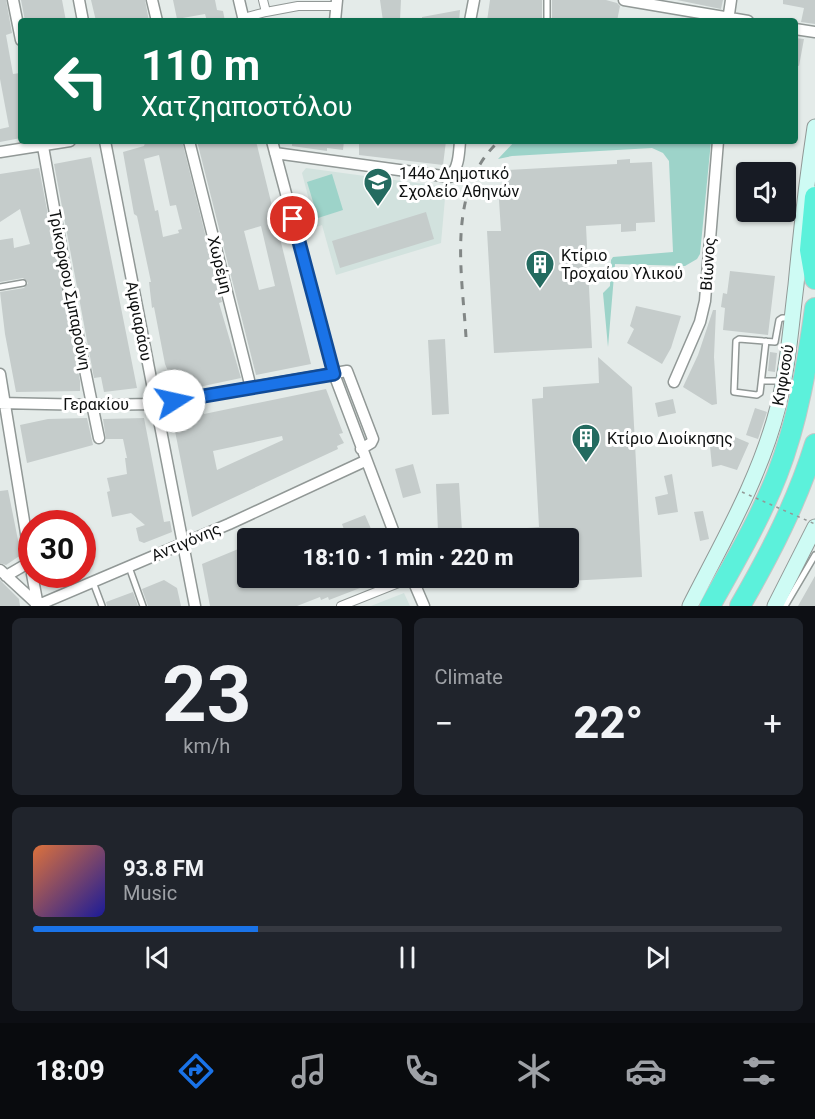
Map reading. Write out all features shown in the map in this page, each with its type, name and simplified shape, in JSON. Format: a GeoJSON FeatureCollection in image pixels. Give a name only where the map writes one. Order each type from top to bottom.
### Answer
{"type":"FeatureCollection","features":[{"type":"Feature","properties":{"kind":"highway"},"geometry":{"type":"LineString","coordinates":[[815,197],[810,250],[815,279]]}},
{"type":"Feature","properties":{"kind":"highway"},"geometry":{"type":"LineString","coordinates":[[710,606],[748,538],[777,474],[799,400],[815,308]]}},
{"type":"Feature","properties":{"kind":"highway"},"geometry":{"type":"LineString","coordinates":[[740,606],[780,534],[802,484],[815,444]]}},
{"type":"Feature","properties":{"kind":"main road","name":"Κηφισού"},"geometry":{"type":"LineString","coordinates":[[690,606],[746,497],[763,458],[779,406],[815,127]]}},
{"type":"Feature","properties":{"kind":"main road"},"geometry":{"type":"LineString","coordinates":[[775,606],[812,548],[815,526]]}},
{"type":"Feature","properties":{"kind":"street"},"geometry":{"type":"LineString","coordinates":[[13,0],[18,25]]}},
{"type":"Feature","properties":{"kind":"street"},"geometry":{"type":"LineString","coordinates":[[80,0],[83,18]]}},
{"type":"Feature","properties":{"kind":"street"},"geometry":{"type":"LineString","coordinates":[[152,0],[156,18]]}},
{"type":"Feature","properties":{"kind":"street"},"geometry":{"type":"LineString","coordinates":[[239,0],[243,18]]}},
{"type":"Feature","properties":{"kind":"street"},"geometry":{"type":"LineString","coordinates":[[263,0],[266,12]]}},
{"type":"Feature","properties":{"kind":"street"},"geometry":{"type":"LineString","coordinates":[[471,18],[474,0]]}},
{"type":"Feature","properties":{"kind":"street"},"geometry":{"type":"LineString","coordinates":[[624,0],[650,2],[723,18]]}},
{"type":"Feature","properties":{"kind":"street"},"geometry":{"type":"LineString","coordinates":[[728,18],[731,0]]}},
{"type":"Feature","properties":{"kind":"street"},"geometry":{"type":"LineString","coordinates":[[246,18],[298,6],[336,3],[335,18]]}},
{"type":"Feature","properties":{"kind":"street"},"geometry":{"type":"LineString","coordinates":[[798,29],[815,32]]}},
{"type":"Feature","properties":{"kind":"street"},"geometry":{"type":"LineString","coordinates":[[0,152],[42,144]]}},
{"type":"Feature","properties":{"kind":"street","name":"Τρίκορφου Σμπαρούνη"},"geometry":{"type":"LineString","coordinates":[[42,144],[99,438]]}},
{"type":"Feature","properties":{"kind":"street","name":"Αμφιαράου"},"geometry":{"type":"LineString","coordinates":[[106,144],[154,404],[195,606]]}},
{"type":"Feature","properties":{"kind":"street","name":"Χωρέμη"},"geometry":{"type":"LineString","coordinates":[[190,144],[251,388]]}},
{"type":"Feature","properties":{"kind":"street"},"geometry":{"type":"LineString","coordinates":[[273,144],[334,374],[392,528]]}},
{"type":"Feature","properties":{"kind":"street"},"geometry":{"type":"LineString","coordinates":[[275,153],[450,177],[458,162],[460,144]]}},
{"type":"Feature","properties":{"kind":"street","name":"Βίωνος"},"geometry":{"type":"LineString","coordinates":[[674,382],[700,322],[705,301],[718,144]]}},
{"type":"Feature","properties":{"kind":"street"},"geometry":{"type":"LineString","coordinates":[[334,374],[344,372],[349,374],[372,434],[371,443],[361,449]]}},
{"type":"Feature","properties":{"kind":"street"},"geometry":{"type":"LineString","coordinates":[[0,374],[2,403],[21,510]]}},
{"type":"Feature","properties":{"kind":"street","name":"Γερακίου"},"geometry":{"type":"LineString","coordinates":[[2,403],[154,404],[334,374]]}},
{"type":"Feature","properties":{"kind":"street","name":"Αντιγόνης"},"geometry":{"type":"LineString","coordinates":[[96,581],[229,524],[365,461]]}},
{"type":"Feature","properties":{"kind":"street"},"geometry":{"type":"LineString","coordinates":[[3,573],[18,569]]}},
{"type":"Feature","properties":{"kind":"street"},"geometry":{"type":"LineString","coordinates":[[3,573],[37,606]]}},
{"type":"Feature","properties":{"kind":"street"},"geometry":{"type":"LineString","coordinates":[[34,588],[37,606]]}},
{"type":"Feature","properties":{"kind":"street","name":"Αντιγόνης"},"geometry":{"type":"LineString","coordinates":[[37,606],[79,588]]}},
{"type":"Feature","properties":{"kind":"street"},"geometry":{"type":"LineString","coordinates":[[342,606],[387,588]]}},
{"type":"Feature","properties":{"kind":"street"},"geometry":{"type":"LineString","coordinates":[[416,588],[424,606]]}},
{"type":"Feature","properties":{"kind":"lane"},"geometry":{"type":"LineString","coordinates":[[547,0],[547,18]]}},
{"type":"Feature","properties":{"kind":"lane"},"geometry":{"type":"LineString","coordinates":[[0,287],[23,283]]}},
{"type":"Feature","properties":{"kind":"lane"},"geometry":{"type":"LineString","coordinates":[[766,341],[760,393],[757,395],[734,392],[734,344],[736,341],[739,339],[766,341],[773,342],[776,339],[779,320],[792,318]]}},
{"type":"Feature","properties":{"kind":"lane"},"geometry":{"type":"LineString","coordinates":[[762,381],[783,381]]}},
{"type":"Feature","properties":{"kind":"lane"},"geometry":{"type":"LineString","coordinates":[[785,606],[812,548]]}},
{"type":"Feature","properties":{"kind":"lane"},"geometry":{"type":"LineString","coordinates":[[129,567],[143,606]]}},
{"type":"Feature","properties":{"kind":"lane"},"geometry":{"type":"LineString","coordinates":[[95,588],[102,606]]}},
{"type":"Feature","properties":{"kind":"path"},"geometry":{"type":"LineString","coordinates":[[742,492],[815,526]]}},
{"type":"Feature","properties":{"kind":"shaded area","name":"144ο Δημοτικό Σχολείο Αθηνών"},"geometry":{"type":"Polygon","coordinates":[[[306,168],[446,187],[441,243],[336,275],[322,225],[316,227],[302,173],[306,168]]]}},
{"type":"Feature","properties":{"kind":"shaded area"},"geometry":{"type":"Polygon","coordinates":[[[404,593],[410,606],[371,606],[404,593]]]}},
{"type":"Feature","properties":{"kind":"green space"},"geometry":{"type":"Polygon","coordinates":[[[512,144],[711,144],[700,254],[697,259],[685,266],[615,264],[608,347],[603,293],[610,286],[613,257],[673,252],[669,161],[663,153],[652,148],[512,156],[498,159],[512,144]]]}},
{"type":"Feature","properties":{"kind":"green space"},"geometry":{"type":"Polygon","coordinates":[[[332,174],[343,210],[318,218],[307,182],[332,174]]]}},
{"type":"Feature","properties":{"kind":"building"},"geometry":{"type":"Polygon","coordinates":[[[0,0],[6,0],[12,33],[6,35],[13,74],[18,73],[18,139],[0,142],[0,129],[9,127],[0,79],[0,0]]]}},
{"type":"Feature","properties":{"kind":"building"},"geometry":{"type":"Polygon","coordinates":[[[21,0],[62,0],[65,18],[24,18],[21,0]]]}},
{"type":"Feature","properties":{"kind":"building"},"geometry":{"type":"Polygon","coordinates":[[[91,0],[145,0],[148,18],[95,18],[91,0]]]}},
{"type":"Feature","properties":{"kind":"building"},"geometry":{"type":"Polygon","coordinates":[[[173,0],[215,0],[217,10],[223,11],[224,18],[206,18],[205,14],[177,18],[173,0]]]}},
{"type":"Feature","properties":{"kind":"building"},"geometry":{"type":"Polygon","coordinates":[[[380,0],[401,0],[400,18],[383,18],[380,0]]]}},
{"type":"Feature","properties":{"kind":"building"},"geometry":{"type":"Polygon","coordinates":[[[490,0],[542,0],[542,18],[487,18],[490,0]]]}},
{"type":"Feature","properties":{"kind":"building"},"geometry":{"type":"Polygon","coordinates":[[[552,0],[606,0],[620,6],[618,18],[552,18],[552,0]]]}},
{"type":"Feature","properties":{"kind":"building"},"geometry":{"type":"Polygon","coordinates":[[[677,0],[723,0],[721,9],[677,0]]]}},
{"type":"Feature","properties":{"kind":"building"},"geometry":{"type":"Polygon","coordinates":[[[783,0],[815,0],[815,24],[801,22],[804,8],[783,4],[783,0]]]}},
{"type":"Feature","properties":{"kind":"building"},"geometry":{"type":"Polygon","coordinates":[[[460,10],[459,18],[422,17],[460,10]]]}},
{"type":"Feature","properties":{"kind":"building"},"geometry":{"type":"Polygon","coordinates":[[[798,38],[804,39],[798,66],[798,38]]]}},
{"type":"Feature","properties":{"kind":"building"},"geometry":{"type":"Polygon","coordinates":[[[145,144],[183,144],[222,302],[219,303],[241,378],[180,391],[165,364],[154,307],[152,308],[149,282],[151,282],[137,216],[134,214],[123,152],[145,144]],[[159,155],[144,159],[163,237],[179,233],[178,230],[182,229],[176,205],[170,206],[159,155]]]}},
{"type":"Feature","properties":{"kind":"building"},"geometry":{"type":"Polygon","coordinates":[[[198,144],[257,144],[311,364],[256,375],[198,144]],[[261,226],[244,231],[259,290],[275,286],[261,226]]]}},
{"type":"Feature","properties":{"kind":"building"},"geometry":{"type":"Polygon","coordinates":[[[292,144],[344,144],[343,150],[327,148],[327,151],[292,146],[292,144]]]}},
{"type":"Feature","properties":{"kind":"building"},"geometry":{"type":"Polygon","coordinates":[[[359,144],[446,144],[443,165],[359,155],[359,144]]]}},
{"type":"Feature","properties":{"kind":"building"},"geometry":{"type":"Polygon","coordinates":[[[91,157],[137,388],[104,392],[101,377],[94,378],[54,164],[91,157]]]}},
{"type":"Feature","properties":{"kind":"building"},"geometry":{"type":"Polygon","coordinates":[[[630,159],[630,163],[652,162],[655,222],[636,223],[636,231],[621,232],[621,224],[586,226],[592,348],[494,353],[487,231],[501,231],[498,185],[506,185],[506,170],[617,164],[617,160],[630,159]]]}},
{"type":"Feature","properties":{"kind":"building"},"geometry":{"type":"Polygon","coordinates":[[[39,168],[80,381],[80,391],[16,392],[5,334],[0,292],[24,288],[28,283],[23,278],[0,282],[0,240],[13,238],[14,248],[30,244],[20,209],[0,222],[0,174],[39,168]]]}},
{"type":"Feature","properties":{"kind":"building"},"geometry":{"type":"Polygon","coordinates":[[[426,212],[434,239],[340,268],[332,241],[426,212]]]}},
{"type":"Feature","properties":{"kind":"building"},"geometry":{"type":"Polygon","coordinates":[[[730,271],[775,276],[768,335],[723,330],[725,308],[721,307],[723,293],[727,294],[730,271]]]}},
{"type":"Feature","properties":{"kind":"building"},"geometry":{"type":"Polygon","coordinates":[[[636,306],[681,316],[671,348],[662,364],[627,343],[634,329],[630,326],[636,306]]]}},
{"type":"Feature","properties":{"kind":"building"},"geometry":{"type":"Polygon","coordinates":[[[713,310],[716,310],[714,357],[717,404],[712,405],[683,387],[698,355],[713,310]]]}},
{"type":"Feature","properties":{"kind":"building"},"geometry":{"type":"Polygon","coordinates":[[[445,339],[449,414],[432,415],[428,340],[445,339]]]}},
{"type":"Feature","properties":{"kind":"building"},"geometry":{"type":"Polygon","coordinates":[[[770,352],[777,353],[775,372],[768,371],[770,352]]]}},
{"type":"Feature","properties":{"kind":"building","name":"Κτίριο Διοίκησης"},"geometry":{"type":"Polygon","coordinates":[[[598,357],[632,387],[642,577],[579,580],[579,528],[527,528],[539,527],[532,399],[543,398],[543,387],[599,383],[598,357]]]}},
{"type":"Feature","properties":{"kind":"building"},"geometry":{"type":"Polygon","coordinates":[[[326,389],[343,433],[339,434],[344,443],[337,446],[338,449],[192,517],[175,431],[171,432],[167,415],[203,407],[204,414],[326,389]],[[282,436],[213,451],[217,470],[283,440],[282,436]]]}},
{"type":"Feature","properties":{"kind":"building"},"geometry":{"type":"Polygon","coordinates":[[[673,399],[676,413],[658,417],[655,403],[673,399]]]}},
{"type":"Feature","properties":{"kind":"building"},"geometry":{"type":"Polygon","coordinates":[[[755,408],[767,412],[758,439],[746,435],[755,408]]]}},
{"type":"Feature","properties":{"kind":"building"},"geometry":{"type":"Polygon","coordinates":[[[87,418],[93,445],[27,463],[20,425],[48,419],[87,418]]]}},
{"type":"Feature","properties":{"kind":"building"},"geometry":{"type":"Polygon","coordinates":[[[144,418],[164,522],[170,521],[172,532],[144,543],[139,541],[136,528],[145,525],[131,513],[112,517],[107,478],[127,474],[125,458],[127,458],[123,439],[106,439],[103,419],[144,418]]]}},
{"type":"Feature","properties":{"kind":"building"},"geometry":{"type":"Polygon","coordinates":[[[728,434],[749,443],[737,470],[721,465],[712,467],[709,436],[728,434]]]}},
{"type":"Feature","properties":{"kind":"building"},"geometry":{"type":"Polygon","coordinates":[[[413,464],[421,493],[403,498],[395,469],[413,464]]]}},
{"type":"Feature","properties":{"kind":"building"},"geometry":{"type":"Polygon","coordinates":[[[672,474],[678,512],[658,515],[655,497],[668,494],[664,476],[672,474]]]}},
{"type":"Feature","properties":{"kind":"building"},"geometry":{"type":"Polygon","coordinates":[[[459,483],[462,528],[438,528],[436,484],[459,483]]]}},
{"type":"Feature","properties":{"kind":"building"},"geometry":{"type":"Polygon","coordinates":[[[8,490],[18,540],[18,557],[6,565],[0,563],[0,491],[8,490]]]}},
{"type":"Feature","properties":{"kind":"building"},"geometry":{"type":"Polygon","coordinates":[[[703,511],[709,539],[700,541],[694,512],[703,511]]]}},
{"type":"Feature","properties":{"kind":"building"},"geometry":{"type":"Polygon","coordinates":[[[365,515],[371,528],[343,528],[342,524],[365,515]]]}},
{"type":"Feature","properties":{"kind":"building"},"geometry":{"type":"Polygon","coordinates":[[[237,550],[237,588],[360,588],[329,600],[328,597],[321,600],[320,597],[297,606],[210,606],[202,564],[237,550]]]}},
{"type":"Feature","properties":{"kind":"building"},"geometry":{"type":"Polygon","coordinates":[[[815,576],[815,606],[798,606],[815,576]]]}},
{"type":"Feature","properties":{"kind":"building"},"geometry":{"type":"Polygon","coordinates":[[[0,580],[19,599],[20,606],[0,606],[0,580]]]}},
{"type":"Feature","properties":{"kind":"building"},"geometry":{"type":"Polygon","coordinates":[[[164,580],[177,588],[181,606],[148,606],[142,589],[164,580]]]}},
{"type":"Feature","properties":{"kind":"building"},"geometry":{"type":"Polygon","coordinates":[[[133,592],[138,606],[107,606],[106,602],[133,592]]]}},
{"type":"Feature","properties":{"kind":"railway"},"geometry":{"type":"LineString","coordinates":[[466,337],[461,259],[464,207],[471,183],[482,161],[496,144]]}},
{"type":"Feature","properties":{"kind":"place","name":"144ο Δημοτικό Σχολείο Αθηνών"},"geometry":{"type":"Point","coordinates":[378,208]}},
{"type":"Feature","properties":{"kind":"place","name":"Κτίριο Τροχαίου Υλικού"},"geometry":{"type":"Point","coordinates":[540,290]}},
{"type":"Feature","properties":{"kind":"place","name":"Κτίριο Διοίκησης"},"geometry":{"type":"Point","coordinates":[586,464]}},
{"type":"Feature","properties":{"kind":"route"},"geometry":{"type":"LineString","coordinates":[[174,401],[334,374],[293,219]]}}]}
